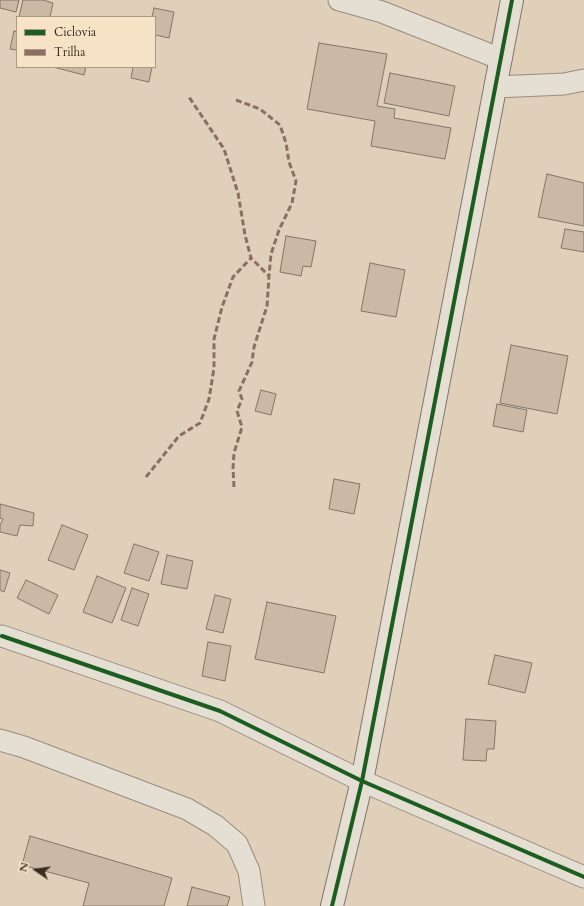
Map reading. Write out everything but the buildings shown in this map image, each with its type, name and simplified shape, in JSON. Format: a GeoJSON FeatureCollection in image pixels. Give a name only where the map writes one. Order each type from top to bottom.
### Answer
{"type":"FeatureCollection","features":[{"type":"Feature","properties":{"kind":"street"},"geometry":{"type":"LineString","coordinates":[[339,0],[382,12],[501,59]]}},
{"type":"Feature","properties":{"kind":"street"},"geometry":{"type":"LineString","coordinates":[[332,906],[362,781],[512,0]]}},
{"type":"Feature","properties":{"kind":"street"},"geometry":{"type":"LineString","coordinates":[[496,87],[564,84],[584,80]]}},
{"type":"Feature","properties":{"kind":"street"},"geometry":{"type":"LineString","coordinates":[[1,640],[220,711],[362,781],[584,877]]}},
{"type":"Feature","properties":{"kind":"street"},"geometry":{"type":"LineString","coordinates":[[0,740],[24,747],[187,809],[216,826],[237,844],[249,871],[254,906]]}},
{"type":"Feature","properties":{"kind":"marked path"},"geometry":{"type":"LineString","coordinates":[[146,477],[179,436],[200,423],[209,399],[214,368],[214,339],[222,307],[233,277],[251,258],[245,235],[238,193],[224,149],[189,97]]}},
{"type":"Feature","properties":{"kind":"marked path"},"geometry":{"type":"LineString","coordinates":[[236,100],[260,109],[280,125],[286,143],[289,162],[296,181],[292,203],[279,230],[271,254],[269,276]]}},
{"type":"Feature","properties":{"kind":"marked path"},"geometry":{"type":"LineString","coordinates":[[234,487],[234,453],[242,427],[237,411],[242,399],[239,391],[252,362],[254,347],[267,306],[269,276],[251,258]]}},
{"type":"Feature","properties":{"kind":"cycle path"},"geometry":{"type":"LineString","coordinates":[[332,906],[362,781],[512,0]]}},
{"type":"Feature","properties":{"kind":"cycle path"},"geometry":{"type":"LineString","coordinates":[[2,636],[220,711],[362,781],[584,877]]}}]}
